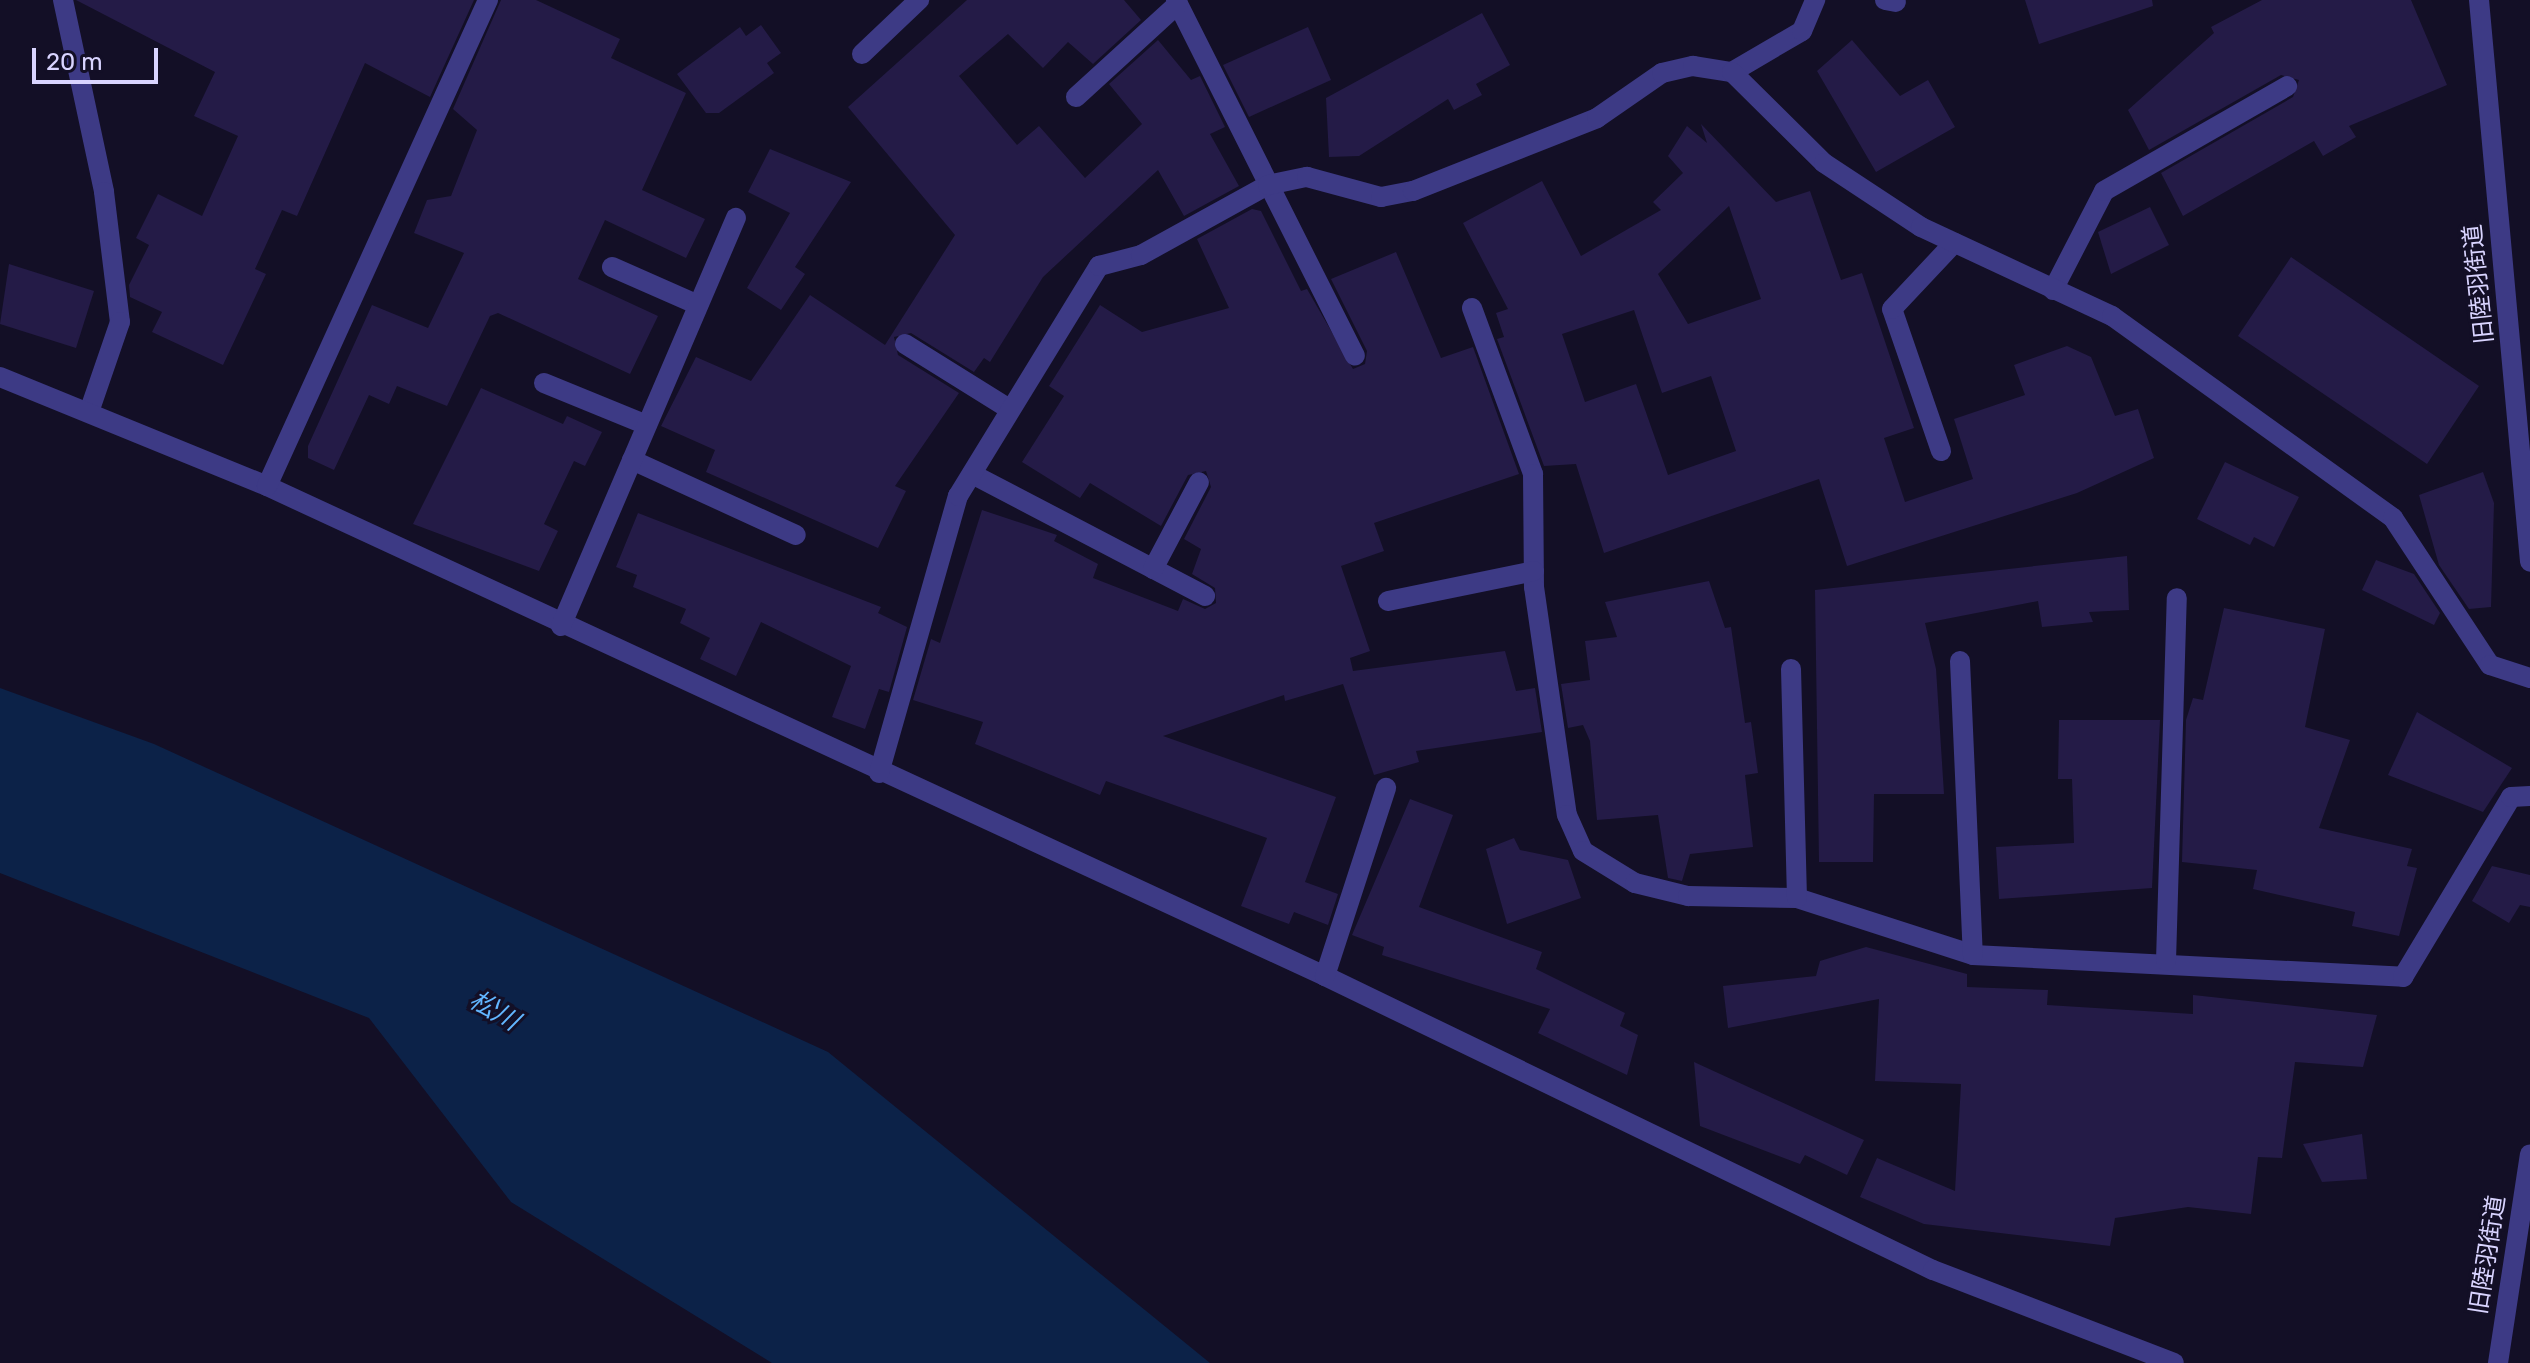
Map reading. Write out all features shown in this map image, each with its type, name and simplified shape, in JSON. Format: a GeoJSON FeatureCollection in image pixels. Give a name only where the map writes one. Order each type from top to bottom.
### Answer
{"type":"FeatureCollection","features":[{"type":"Feature","properties":{"kind":"street"},"geometry":{"type":"LineString","coordinates":[[63,0],[104,192],[120,322],[90,409]]}},
{"type":"Feature","properties":{"kind":"street"},"geometry":{"type":"LineString","coordinates":[[267,486],[488,0]]}},
{"type":"Feature","properties":{"kind":"street"},"geometry":{"type":"LineString","coordinates":[[862,54],[919,0]]}},
{"type":"Feature","properties":{"kind":"street"},"geometry":{"type":"LineString","coordinates":[[879,773],[958,496],[1008,408],[1099,266],[1141,255],[1268,185],[1307,177],[1381,197],[1413,191],[1597,118],[1677,67],[1732,72],[1802,31],[1815,0]]}},
{"type":"Feature","properties":{"kind":"street","name":"旧陸羽街道"},"geometry":{"type":"LineString","coordinates":[[2479,0],[2530,562]]}},
{"type":"Feature","properties":{"kind":"street"},"geometry":{"type":"LineString","coordinates":[[1076,97],[1177,2],[1355,356]]}},
{"type":"Feature","properties":{"kind":"street"},"geometry":{"type":"LineString","coordinates":[[1732,72],[1824,163],[1954,243],[2112,316],[2393,518],[2490,665],[2530,678]]}},
{"type":"Feature","properties":{"kind":"street"},"geometry":{"type":"LineString","coordinates":[[2053,290],[2104,191],[2287,86]]}},
{"type":"Feature","properties":{"kind":"street"},"geometry":{"type":"LineString","coordinates":[[561,626],[736,218]]}},
{"type":"Feature","properties":{"kind":"street"},"geometry":{"type":"LineString","coordinates":[[1941,451],[1892,309],[1954,243]]}},
{"type":"Feature","properties":{"kind":"street"},"geometry":{"type":"LineString","coordinates":[[612,267],[698,305]]}},
{"type":"Feature","properties":{"kind":"street"},"geometry":{"type":"LineString","coordinates":[[1472,308],[1533,474],[1534,571],[1567,815],[1583,851],[1635,883],[1688,896],[1797,898],[1973,955],[2166,961],[2403,977],[2511,797],[2530,796]]}},
{"type":"Feature","properties":{"kind":"street"},"geometry":{"type":"LineString","coordinates":[[905,344],[1008,408]]}},
{"type":"Feature","properties":{"kind":"street"},"geometry":{"type":"LineString","coordinates":[[0,377],[90,409],[267,486],[561,626],[1325,976],[1933,1270],[2174,1363]]}},
{"type":"Feature","properties":{"kind":"street"},"geometry":{"type":"LineString","coordinates":[[544,383],[647,425]]}},
{"type":"Feature","properties":{"kind":"street"},"geometry":{"type":"LineString","coordinates":[[632,460],[796,535]]}},
{"type":"Feature","properties":{"kind":"street"},"geometry":{"type":"LineString","coordinates":[[972,474],[1205,596]]}},
{"type":"Feature","properties":{"kind":"street"},"geometry":{"type":"LineString","coordinates":[[1153,569],[1199,482]]}},
{"type":"Feature","properties":{"kind":"street"},"geometry":{"type":"LineString","coordinates":[[1388,601],[1534,571]]}},
{"type":"Feature","properties":{"kind":"street"},"geometry":{"type":"LineString","coordinates":[[2166,961],[2177,598]]}},
{"type":"Feature","properties":{"kind":"street"},"geometry":{"type":"LineString","coordinates":[[1960,661],[1973,955]]}},
{"type":"Feature","properties":{"kind":"street"},"geometry":{"type":"LineString","coordinates":[[1791,669],[1797,898]]}},
{"type":"Feature","properties":{"kind":"street"},"geometry":{"type":"LineString","coordinates":[[1325,976],[1386,788]]}},
{"type":"Feature","properties":{"kind":"street","name":"旧陸羽街道"},"geometry":{"type":"LineString","coordinates":[[2498,1363],[2530,1154]]}},
{"type":"Feature","properties":{"kind":"water","name":"松川"},"geometry":{"type":"Polygon","coordinates":[[[0,688],[154,744],[828,1052],[1210,1363],[772,1363],[511,1202],[369,1018],[0,873],[0,688]]]}},
{"type":"Feature","properties":{"kind":"building"},"geometry":{"type":"Polygon","coordinates":[[[76,0],[474,0],[430,97],[365,63],[297,216],[282,210],[255,269],[266,274],[223,365],[152,332],[162,312],[130,297],[129,285],[149,245],[136,238],[158,194],[202,216],[238,136],[194,116],[215,72],[76,0]]]}},
{"type":"Feature","properties":{"kind":"building"},"geometry":{"type":"Polygon","coordinates":[[[501,0],[536,0],[620,39],[611,58],[686,93],[642,190],[705,219],[686,258],[605,220],[578,279],[658,316],[630,374],[498,313],[490,316],[447,406],[397,386],[389,404],[369,395],[334,470],[308,458],[308,446],[372,305],[428,328],[464,253],[414,233],[427,200],[451,196],[477,130],[453,109],[501,0]]]}},
{"type":"Feature","properties":{"kind":"building"},"geometry":{"type":"Polygon","coordinates":[[[967,0],[1124,0],[1141,20],[1093,64],[1068,42],[1043,68],[1008,34],[959,76],[1017,145],[1039,126],[1085,178],[1142,124],[1109,84],[1158,40],[1191,80],[1200,76],[1225,127],[1210,134],[1239,186],[1184,216],[1158,170],[1043,277],[990,362],[984,358],[974,372],[911,333],[894,337],[898,355],[959,393],[895,486],[906,491],[878,548],[706,472],[715,450],[661,426],[696,357],[751,381],[810,295],[885,345],[955,235],[848,107],[967,0]]]}},
{"type":"Feature","properties":{"kind":"building"},"geometry":{"type":"Polygon","coordinates":[[[2025,0],[2152,0],[2153,6],[2039,44],[2025,0]]]}},
{"type":"Feature","properties":{"kind":"building"},"geometry":{"type":"Polygon","coordinates":[[[2262,0],[2411,0],[2447,85],[2349,126],[2356,137],[2323,156],[2314,141],[2183,216],[2161,173],[2293,97],[2299,80],[2281,75],[2149,150],[2128,110],[2214,33],[2211,27],[2262,0]]]}},
{"type":"Feature","properties":{"kind":"building"},"geometry":{"type":"Polygon","coordinates":[[[1482,13],[1510,65],[1476,84],[1482,95],[1454,110],[1448,99],[1359,156],[1329,157],[1326,98],[1482,13]]]}},
{"type":"Feature","properties":{"kind":"building"},"geometry":{"type":"Polygon","coordinates":[[[761,25],[781,53],[767,63],[774,73],[719,113],[706,113],[677,74],[740,27],[746,36],[761,25]]]}},
{"type":"Feature","properties":{"kind":"building"},"geometry":{"type":"Polygon","coordinates":[[[1308,27],[1331,80],[1249,117],[1223,65],[1308,27]]]}},
{"type":"Feature","properties":{"kind":"building"},"geometry":{"type":"Polygon","coordinates":[[[1852,40],[1900,96],[1928,80],[1955,127],[1876,172],[1817,71],[1852,40]]]}},
{"type":"Feature","properties":{"kind":"building"},"geometry":{"type":"Polygon","coordinates":[[[1701,124],[1776,202],[1810,191],[1841,280],[1862,273],[1914,428],[1884,438],[1905,502],[1973,479],[1954,419],[2025,395],[2014,365],[2067,346],[2091,357],[2115,416],[2138,409],[2154,458],[2077,493],[1847,566],[1819,479],[1604,553],[1576,464],[1544,466],[1497,339],[1504,337],[1496,313],[1508,309],[1463,223],[1542,181],[1581,256],[1661,210],[1653,202],[1683,173],[1668,156],[1687,126],[1707,143],[1701,124]],[[1729,206],[1658,274],[1688,324],[1761,299],[1729,206]],[[1634,310],[1562,334],[1585,402],[1636,384],[1668,475],[1736,451],[1711,376],[1662,393],[1634,310]]]}},
{"type":"Feature","properties":{"kind":"building"},"geometry":{"type":"Polygon","coordinates":[[[770,149],[851,182],[795,267],[805,274],[781,310],[747,288],[790,213],[748,192],[770,149]]]}},
{"type":"Feature","properties":{"kind":"building"},"geometry":{"type":"Polygon","coordinates":[[[2150,207],[2169,245],[2111,274],[2098,232],[2150,207]]]}},
{"type":"Feature","properties":{"kind":"building"},"geometry":{"type":"Polygon","coordinates":[[[1252,209],[1261,211],[1301,291],[1307,289],[1353,369],[1365,364],[1367,351],[1331,279],[1396,252],[1441,358],[1473,347],[1519,474],[1374,523],[1384,551],[1341,566],[1370,651],[1350,658],[1353,671],[1505,651],[1516,691],[1535,688],[1542,732],[1416,751],[1419,762],[1374,775],[1343,684],[1285,701],[1284,695],[1163,736],[1336,797],[1305,882],[1338,894],[1328,925],[1294,912],[1289,924],[1241,906],[1267,838],[1106,781],[1100,795],[975,744],[983,722],[913,700],[931,639],[940,643],[982,510],[1057,535],[1054,541],[1098,564],[1093,578],[1178,611],[1183,599],[1205,609],[1216,603],[1215,588],[1192,574],[1201,549],[1184,539],[1211,487],[1206,471],[1188,475],[1161,526],[1090,483],[1080,498],[1022,462],[1064,396],[1049,386],[1100,305],[1142,332],[1229,308],[1197,239],[1252,209]]]}},
{"type":"Feature","properties":{"kind":"building"},"geometry":{"type":"Polygon","coordinates":[[[2291,257],[2479,386],[2427,464],[2238,336],[2291,257]]]}},
{"type":"Feature","properties":{"kind":"building"},"geometry":{"type":"Polygon","coordinates":[[[9,264],[94,291],[76,348],[0,324],[9,264]]]}},
{"type":"Feature","properties":{"kind":"building"},"geometry":{"type":"Polygon","coordinates":[[[481,388],[563,424],[567,416],[602,432],[585,466],[574,461],[544,524],[558,531],[539,571],[413,524],[481,388]]]}},
{"type":"Feature","properties":{"kind":"building"},"geometry":{"type":"Polygon","coordinates":[[[2225,462],[2299,497],[2274,547],[2254,537],[2250,545],[2197,519],[2225,462]]]}},
{"type":"Feature","properties":{"kind":"building"},"geometry":{"type":"Polygon","coordinates":[[[2483,472],[2494,503],[2491,607],[2469,609],[2439,565],[2419,495],[2483,472]]]}},
{"type":"Feature","properties":{"kind":"building"},"geometry":{"type":"Polygon","coordinates":[[[638,513],[881,607],[878,613],[907,627],[889,692],[879,689],[865,729],[832,717],[851,666],[761,622],[736,676],[700,659],[710,638],[680,623],[686,609],[633,587],[637,575],[616,567],[638,513]]]}},
{"type":"Feature","properties":{"kind":"building"},"geometry":{"type":"Polygon","coordinates":[[[2127,556],[2129,610],[2089,612],[2093,622],[2042,627],[2038,601],[1925,623],[1936,669],[1944,794],[1874,794],[1873,862],[1819,862],[1815,590],[2127,556]]]}},
{"type":"Feature","properties":{"kind":"building"},"geometry":{"type":"Polygon","coordinates":[[[2376,560],[2414,574],[2440,613],[2434,625],[2362,590],[2376,560]]]}},
{"type":"Feature","properties":{"kind":"building"},"geometry":{"type":"Polygon","coordinates":[[[1709,581],[1725,628],[1731,627],[1745,723],[1751,722],[1758,773],[1745,775],[1753,847],[1690,854],[1682,881],[1668,878],[1658,815],[1597,820],[1590,741],[1583,725],[1568,728],[1561,684],[1590,680],[1585,641],[1617,637],[1605,602],[1709,581]]]}},
{"type":"Feature","properties":{"kind":"building"},"geometry":{"type":"Polygon","coordinates":[[[2224,608],[2325,629],[2305,727],[2350,740],[2319,828],[2412,849],[2407,866],[2417,868],[2399,936],[2352,926],[2355,912],[2253,889],[2257,870],[2182,862],[2186,720],[2193,698],[2203,700],[2224,608]]]}},
{"type":"Feature","properties":{"kind":"building"},"geometry":{"type":"Polygon","coordinates":[[[2417,712],[2512,768],[2483,812],[2388,775],[2417,712]]]}},
{"type":"Feature","properties":{"kind":"building"},"geometry":{"type":"Polygon","coordinates":[[[2059,720],[2160,720],[2152,888],[1999,899],[1996,847],[2074,843],[2072,779],[2058,779],[2059,720]]]}},
{"type":"Feature","properties":{"kind":"building"},"geometry":{"type":"Polygon","coordinates":[[[1410,799],[1453,815],[1419,907],[1542,952],[1536,969],[1625,1013],[1620,1026],[1638,1035],[1627,1075],[1538,1033],[1550,1009],[1382,955],[1384,947],[1352,935],[1410,799]]]}},
{"type":"Feature","properties":{"kind":"building"},"geometry":{"type":"Polygon","coordinates":[[[1514,838],[1520,850],[1568,860],[1581,898],[1507,924],[1486,849],[1514,838]]]}},
{"type":"Feature","properties":{"kind":"building"},"geometry":{"type":"Polygon","coordinates":[[[2492,866],[2530,875],[2530,907],[2520,905],[2509,923],[2472,901],[2492,866]]]}},
{"type":"Feature","properties":{"kind":"building"},"geometry":{"type":"Polygon","coordinates":[[[1866,947],[1967,974],[1967,987],[2048,990],[2047,1005],[2193,1014],[2193,995],[2377,1015],[2363,1067],[2295,1062],[2282,1158],[2258,1157],[2251,1214],[2188,1207],[2115,1218],[2110,1246],[1924,1224],[1860,1197],[1877,1158],[1955,1191],[1961,1084],[1875,1081],[1879,999],[1728,1028],[1723,986],[1816,976],[1820,961],[1866,947]]]}},
{"type":"Feature","properties":{"kind":"building"},"geometry":{"type":"Polygon","coordinates":[[[1694,1062],[1864,1140],[1847,1175],[1805,1155],[1800,1164],[1700,1126],[1694,1062]]]}},
{"type":"Feature","properties":{"kind":"building"},"geometry":{"type":"Polygon","coordinates":[[[2362,1134],[2367,1179],[2322,1182],[2303,1144],[2362,1134]]]}}]}
